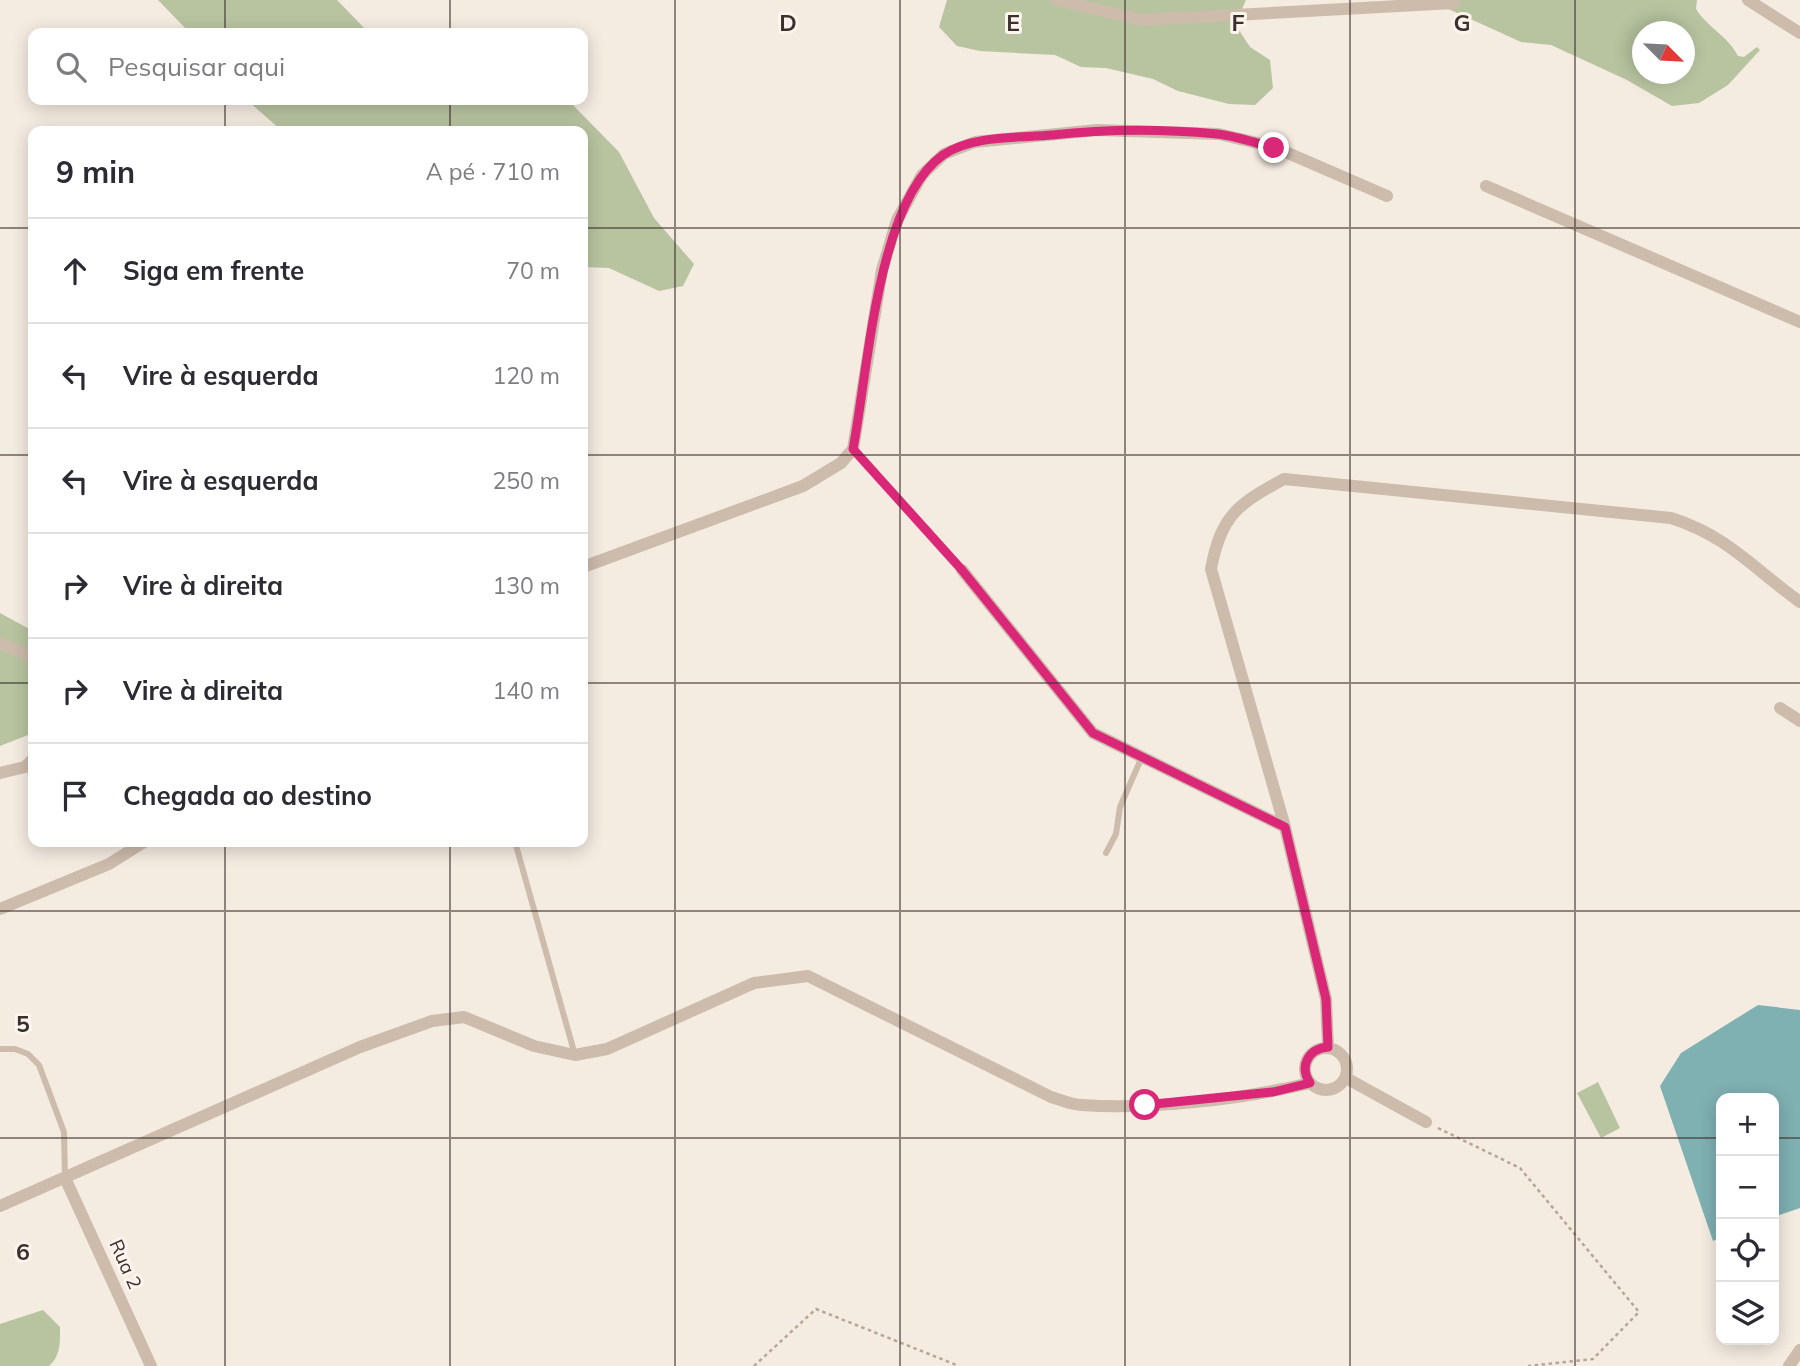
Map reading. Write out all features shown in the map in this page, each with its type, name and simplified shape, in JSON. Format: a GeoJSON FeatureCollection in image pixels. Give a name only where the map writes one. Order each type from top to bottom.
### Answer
{"type":"FeatureCollection","features":[{"type":"Feature","properties":{"kind":"street"},"geometry":{"type":"LineString","coordinates":[[1057,0],[1142,20],[1454,3]]}},
{"type":"Feature","properties":{"kind":"street"},"geometry":{"type":"LineString","coordinates":[[1748,0],[1800,33]]}},
{"type":"Feature","properties":{"kind":"street"},"geometry":{"type":"LineString","coordinates":[[588,565],[803,486],[841,463],[853,449],[882,270],[897,220],[922,175],[944,154],[975,142],[1097,130],[1219,134],[1274,148],[1387,196]]}},
{"type":"Feature","properties":{"kind":"street"},"geometry":{"type":"LineString","coordinates":[[1486,186],[1800,322]]}},
{"type":"Feature","properties":{"kind":"street"},"geometry":{"type":"LineString","coordinates":[[1328,1047],[1326,999],[1285,827],[1211,569],[1215,546],[1229,517],[1244,500],[1283,479],[1671,518],[1694,526],[1735,548],[1800,602]]}},
{"type":"Feature","properties":{"kind":"street"},"geometry":{"type":"LineString","coordinates":[[962,570],[1093,733],[1141,759],[1285,827]]}},
{"type":"Feature","properties":{"kind":"street"},"geometry":{"type":"LineString","coordinates":[[0,644],[28,654]]}},
{"type":"Feature","properties":{"kind":"street"},"geometry":{"type":"LineString","coordinates":[[1780,708],[1800,721]]}},
{"type":"Feature","properties":{"kind":"street"},"geometry":{"type":"LineString","coordinates":[[0,773],[28,764]]}},
{"type":"Feature","properties":{"kind":"street"},"geometry":{"type":"LineString","coordinates":[[0,909],[109,863],[136,847]]}},
{"type":"Feature","properties":{"kind":"street"},"geometry":{"type":"LineString","coordinates":[[0,1206],[360,1047],[432,1021],[464,1017],[534,1046],[575,1055],[607,1049],[754,983],[808,976],[1051,1097],[1080,1105],[1171,1102],[1273,1092],[1310,1083]]}},
{"type":"Feature","properties":{"kind":"street"},"geometry":{"type":"LineString","coordinates":[[1328,1047],[1344,1058],[1346,1078],[1329,1090],[1322,1090],[1310,1083],[1304,1070],[1308,1056],[1320,1048],[1328,1047]]}},
{"type":"Feature","properties":{"kind":"street"},"geometry":{"type":"LineString","coordinates":[[1346,1078],[1426,1122]]}},
{"type":"Feature","properties":{"kind":"street","name":"Rua 2"},"geometry":{"type":"LineString","coordinates":[[65,1178],[151,1366]]}},
{"type":"Feature","properties":{"kind":"street"},"geometry":{"type":"LineString","coordinates":[[1789,1366],[1800,1350]]}},
{"type":"Feature","properties":{"kind":"lane"},"geometry":{"type":"LineString","coordinates":[[1106,853],[1116,834],[1120,807],[1141,759]]}},
{"type":"Feature","properties":{"kind":"lane"},"geometry":{"type":"LineString","coordinates":[[517,847],[575,1055]]}},
{"type":"Feature","properties":{"kind":"lane"},"geometry":{"type":"LineString","coordinates":[[0,1049],[15,1049],[28,1054],[38,1065],[64,1132],[65,1178]]}},
{"type":"Feature","properties":{"kind":"path"},"geometry":{"type":"LineString","coordinates":[[853,449],[962,570]]}},
{"type":"Feature","properties":{"kind":"path"},"geometry":{"type":"LineString","coordinates":[[1426,1122],[1520,1168],[1639,1312],[1593,1360],[1528,1366]]}},
{"type":"Feature","properties":{"kind":"path"},"geometry":{"type":"LineString","coordinates":[[754,1366],[816,1309],[959,1366]]}},
{"type":"Feature","properties":{"kind":"green space"},"geometry":{"type":"Polygon","coordinates":[[[158,0],[337,0],[364,28],[185,28],[158,0]]]}},
{"type":"Feature","properties":{"kind":"green space"},"geometry":{"type":"Polygon","coordinates":[[[947,0],[1246,0],[1235,24],[1250,47],[1270,60],[1273,88],[1255,105],[1229,104],[1178,91],[1153,79],[1106,68],[1081,67],[1055,55],[980,51],[957,46],[939,27],[947,0]]]}},
{"type":"Feature","properties":{"kind":"green space"},"geometry":{"type":"Polygon","coordinates":[[[1420,0],[1697,0],[1696,9],[1701,16],[1729,43],[1738,56],[1744,57],[1757,47],[1760,50],[1728,85],[1699,103],[1672,106],[1634,84],[1695,84],[1695,21],[1632,21],[1632,83],[1551,45],[1521,42],[1444,7],[1420,0]]]}},
{"type":"Feature","properties":{"kind":"green space"},"geometry":{"type":"Polygon","coordinates":[[[253,105],[573,105],[619,152],[654,218],[694,264],[683,286],[659,291],[609,268],[588,267],[588,126],[276,126],[253,105]]]}},
{"type":"Feature","properties":{"kind":"green space"},"geometry":{"type":"Polygon","coordinates":[[[0,613],[28,628],[28,735],[0,746],[0,613]]]}},
{"type":"Feature","properties":{"kind":"green space"},"geometry":{"type":"Polygon","coordinates":[[[1598,1082],[1620,1128],[1601,1138],[1577,1093],[1598,1082]]]}},
{"type":"Feature","properties":{"kind":"green space"},"geometry":{"type":"Polygon","coordinates":[[[43,1310],[60,1327],[59,1348],[53,1362],[49,1366],[0,1366],[0,1324],[43,1310]]]}},
{"type":"Feature","properties":{"kind":"water"},"geometry":{"type":"Polygon","coordinates":[[[1758,1005],[1800,1010],[1800,1208],[1779,1215],[1779,1093],[1716,1093],[1716,1240],[1713,1241],[1660,1086],[1681,1053],[1758,1005]]]}},
{"type":"Feature","properties":{"kind":"route"},"geometry":{"type":"LineString","coordinates":[[1145,1105],[1273,1092],[1310,1083],[1304,1070],[1308,1056],[1313,1051],[1328,1047],[1326,999],[1285,827],[1141,759],[1093,733],[962,570],[853,449],[882,270],[897,220],[922,175],[944,154],[975,142],[1097,130],[1219,134],[1274,148]]}}]}
